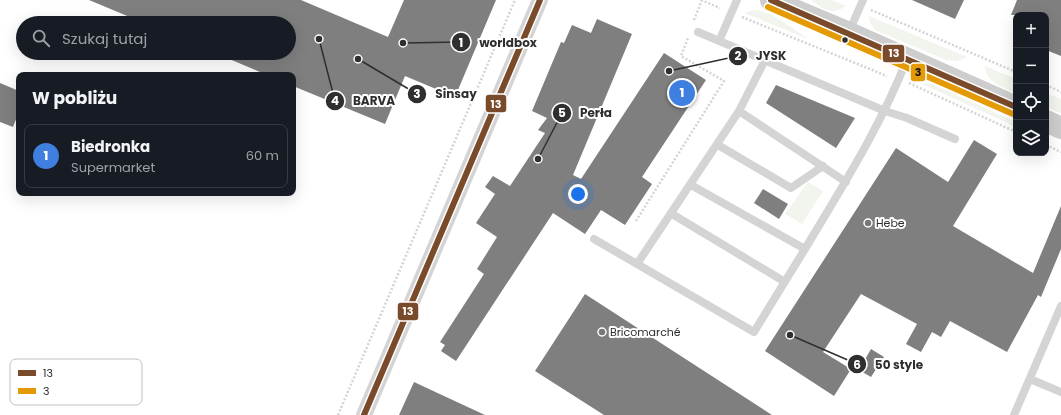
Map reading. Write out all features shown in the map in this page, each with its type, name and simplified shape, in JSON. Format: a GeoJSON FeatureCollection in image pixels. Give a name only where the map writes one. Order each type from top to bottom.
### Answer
{"type":"FeatureCollection","features":[{"type":"Feature","properties":{"kind":"street"},"geometry":{"type":"LineString","coordinates":[[364,415],[540,0]]}},
{"type":"Feature","properties":{"kind":"street"},"geometry":{"type":"LineString","coordinates":[[771,0],[1013,106]]}},
{"type":"Feature","properties":{"kind":"street"},"geometry":{"type":"LineString","coordinates":[[1049,122],[1061,128]]}},
{"type":"Feature","properties":{"kind":"lane"},"geometry":{"type":"LineString","coordinates":[[719,41],[737,0]]}},
{"type":"Feature","properties":{"kind":"lane"},"geometry":{"type":"LineString","coordinates":[[848,33],[862,3]]}},
{"type":"Feature","properties":{"kind":"lane"},"geometry":{"type":"LineString","coordinates":[[698,32],[956,138]]}},
{"type":"Feature","properties":{"kind":"lane"},"geometry":{"type":"LineString","coordinates":[[594,239],[754,332],[846,182],[885,110],[907,59]]}},
{"type":"Feature","properties":{"kind":"lane"},"geometry":{"type":"LineString","coordinates":[[637,264],[718,145],[739,111],[765,60]]}},
{"type":"Feature","properties":{"kind":"lane"},"geometry":{"type":"LineString","coordinates":[[739,111],[846,182]]}},
{"type":"Feature","properties":{"kind":"lane"},"geometry":{"type":"LineString","coordinates":[[718,145],[791,188],[823,166]]}},
{"type":"Feature","properties":{"kind":"lane"},"geometry":{"type":"LineString","coordinates":[[691,185],[805,249]]}},
{"type":"Feature","properties":{"kind":"lane"},"geometry":{"type":"LineString","coordinates":[[672,214],[785,282]]}},
{"type":"Feature","properties":{"kind":"lane"},"geometry":{"type":"LineString","coordinates":[[1014,415],[1061,306]]}},
{"type":"Feature","properties":{"kind":"lane"},"geometry":{"type":"LineString","coordinates":[[1030,379],[1061,392]]}},
{"type":"Feature","properties":{"kind":"path"},"geometry":{"type":"LineString","coordinates":[[338,415],[515,0]]}},
{"type":"Feature","properties":{"kind":"path"},"geometry":{"type":"LineString","coordinates":[[694,21],[702,0],[731,13],[913,85],[1013,131]]}},
{"type":"Feature","properties":{"kind":"path"},"geometry":{"type":"LineString","coordinates":[[862,3],[1013,71]]}},
{"type":"Feature","properties":{"kind":"path"},"geometry":{"type":"LineString","coordinates":[[636,221],[724,81],[681,56],[689,35]]}},
{"type":"Feature","properties":{"kind":"path"},"geometry":{"type":"LineString","coordinates":[[1049,86],[1061,92]]}},
{"type":"Feature","properties":{"kind":"path"},"geometry":{"type":"LineString","coordinates":[[1049,146],[1061,152]]}},
{"type":"Feature","properties":{"kind":"shaded area"},"geometry":{"type":"Polygon","coordinates":[[[811,0],[832,0],[846,6],[836,11],[832,11],[811,0]]]}},
{"type":"Feature","properties":{"kind":"shaded area"},"geometry":{"type":"Polygon","coordinates":[[[755,10],[768,13],[782,20],[806,38],[744,13],[755,10]]]}},
{"type":"Feature","properties":{"kind":"shaded area"},"geometry":{"type":"Polygon","coordinates":[[[869,16],[967,57],[957,61],[946,60],[875,30],[870,23],[869,16]]]}},
{"type":"Feature","properties":{"kind":"shaded area"},"geometry":{"type":"Polygon","coordinates":[[[985,66],[1013,78],[1013,92],[996,84],[988,77],[985,66]]]}},
{"type":"Feature","properties":{"kind":"shaded area"},"geometry":{"type":"Polygon","coordinates":[[[920,83],[932,84],[1013,121],[1013,126],[920,83]]]}},
{"type":"Feature","properties":{"kind":"shaded area"},"geometry":{"type":"Polygon","coordinates":[[[1049,94],[1061,99],[1061,113],[1049,108],[1049,94]]]}},
{"type":"Feature","properties":{"kind":"shaded area"},"geometry":{"type":"Polygon","coordinates":[[[808,182],[823,191],[802,224],[785,214],[808,182]]]}},
{"type":"Feature","properties":{"kind":"building"},"geometry":{"type":"Polygon","coordinates":[[[89,0],[301,0],[388,37],[404,0],[496,0],[455,97],[405,76],[385,124],[296,87],[296,72],[260,72],[232,60],[296,60],[296,16],[127,16],[89,0]]]}},
{"type":"Feature","properties":{"kind":"building"},"geometry":{"type":"Polygon","coordinates":[[[912,0],[964,0],[955,19],[912,0]]]}},
{"type":"Feature","properties":{"kind":"building"},"geometry":{"type":"Polygon","coordinates":[[[1017,0],[1061,0],[1061,56],[1049,51],[1049,12],[1013,12],[1013,15],[1011,15],[1017,0]]]}},
{"type":"Feature","properties":{"kind":"building"},"geometry":{"type":"Polygon","coordinates":[[[597,19],[632,34],[573,175],[581,179],[664,53],[706,80],[642,177],[652,184],[625,225],[601,210],[585,234],[553,213],[456,361],[441,351],[445,345],[440,342],[484,274],[477,269],[497,237],[476,223],[495,194],[485,187],[493,176],[510,186],[545,133],[538,130],[547,118],[532,111],[561,42],[564,43],[572,25],[591,33],[597,19]]]}},
{"type":"Feature","properties":{"kind":"building"},"geometry":{"type":"Polygon","coordinates":[[[0,83],[16,90],[16,120],[13,127],[0,122],[0,83]]]}},
{"type":"Feature","properties":{"kind":"building"},"geometry":{"type":"Polygon","coordinates":[[[776,85],[855,118],[836,148],[766,103],[776,85]]]}},
{"type":"Feature","properties":{"kind":"building"},"geometry":{"type":"Polygon","coordinates":[[[974,140],[997,154],[953,226],[1033,273],[1061,206],[1061,249],[1041,297],[1038,295],[1007,352],[950,321],[941,337],[932,332],[921,352],[906,344],[917,324],[861,294],[823,352],[851,369],[834,396],[765,351],[896,148],[948,182],[974,140]]]}},
{"type":"Feature","properties":{"kind":"building"},"geometry":{"type":"Polygon","coordinates":[[[763,189],[788,204],[779,219],[754,203],[763,189]]]}},
{"type":"Feature","properties":{"kind":"building","name":"Bricomarché"},"geometry":{"type":"Polygon","coordinates":[[[585,294],[772,415],[604,415],[535,371],[585,294]]]}},
{"type":"Feature","properties":{"kind":"building"},"geometry":{"type":"Polygon","coordinates":[[[871,349],[884,357],[871,377],[859,370],[871,349]]]}},
{"type":"Feature","properties":{"kind":"building"},"geometry":{"type":"Polygon","coordinates":[[[414,382],[444,396],[485,415],[399,415],[414,382]]]}},
{"type":"Feature","properties":{"kind":"transit line","name":"13"},"geometry":{"type":"LineString","coordinates":[[364,415],[540,0]]}},
{"type":"Feature","properties":{"kind":"transit line","name":"13"},"geometry":{"type":"LineString","coordinates":[[771,0],[1013,106]]}},
{"type":"Feature","properties":{"kind":"transit line","name":"3"},"geometry":{"type":"LineString","coordinates":[[768,7],[1013,114]]}},
{"type":"Feature","properties":{"kind":"place","name":"BARVA"},"geometry":{"type":"Point","coordinates":[319,39]}},
{"type":"Feature","properties":{"kind":"place","name":"worldbox"},"geometry":{"type":"Point","coordinates":[403,43]}},
{"type":"Feature","properties":{"kind":"place","name":"Sinsay"},"geometry":{"type":"Point","coordinates":[358,59]}},
{"type":"Feature","properties":{"kind":"place","name":"JYSK"},"geometry":{"type":"Point","coordinates":[669,71]}},
{"type":"Feature","properties":{"kind":"place","name":"Biedronka"},"geometry":{"type":"Point","coordinates":[682,93]}},
{"type":"Feature","properties":{"kind":"place","name":"Perła"},"geometry":{"type":"Point","coordinates":[538,159]}},
{"type":"Feature","properties":{"kind":"place","name":"Hebe"},"geometry":{"type":"Point","coordinates":[868,223]}},
{"type":"Feature","properties":{"kind":"place","name":"Bricomarché"},"geometry":{"type":"Point","coordinates":[602,332]}},
{"type":"Feature","properties":{"kind":"place","name":"50 style"},"geometry":{"type":"Point","coordinates":[790,335]}}]}
